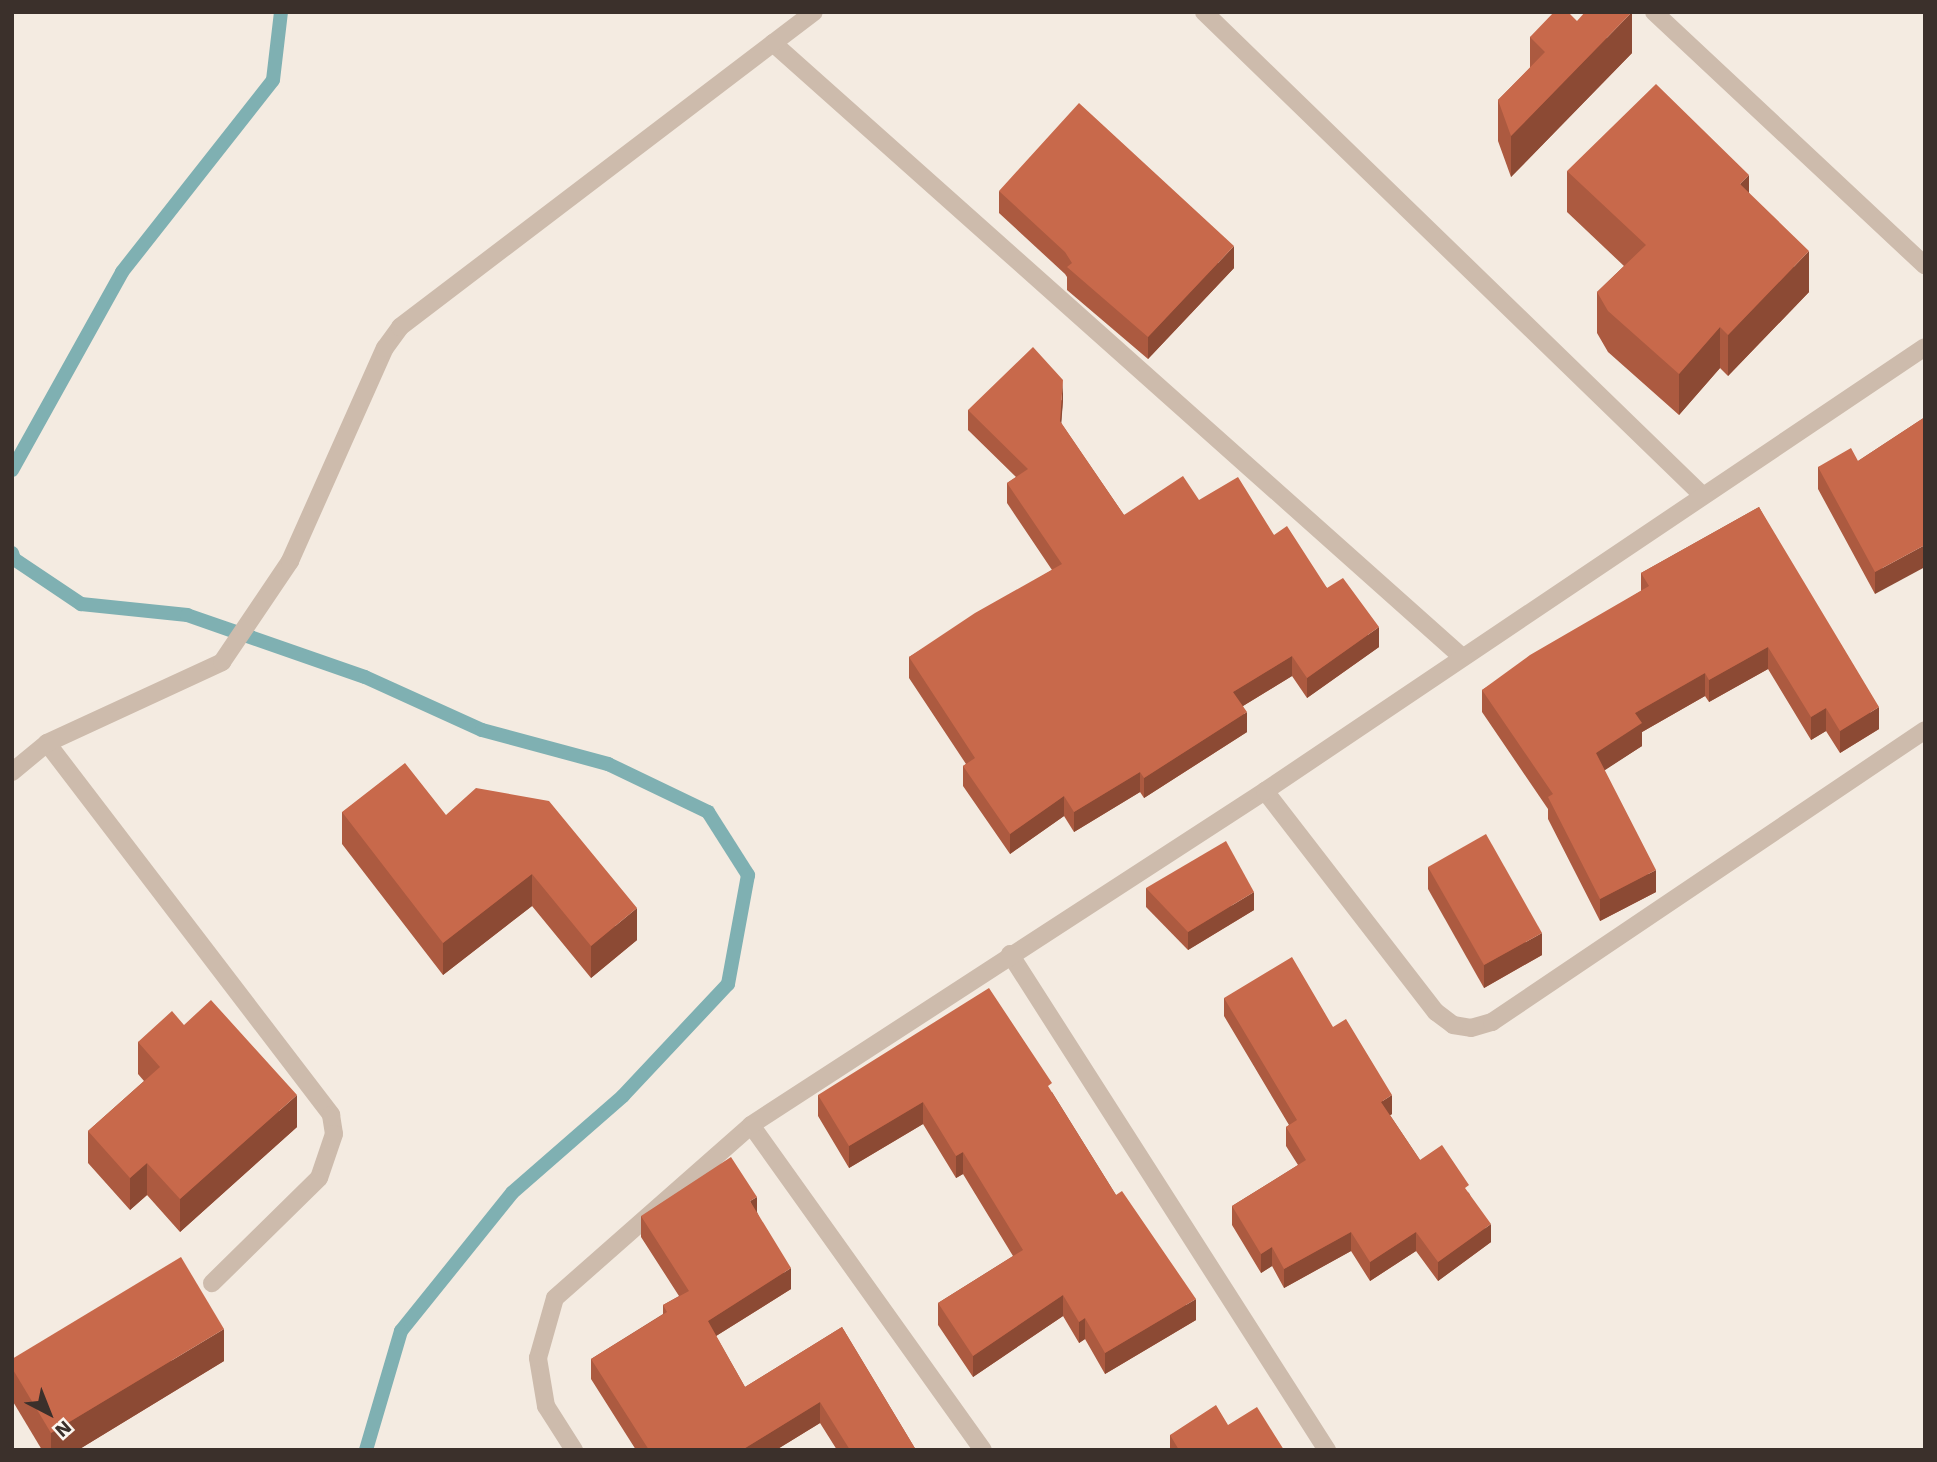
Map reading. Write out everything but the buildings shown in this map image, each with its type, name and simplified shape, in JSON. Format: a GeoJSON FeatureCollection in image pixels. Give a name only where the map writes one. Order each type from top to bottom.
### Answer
{"type":"FeatureCollection","features":[{"type":"Feature","properties":{"kind":"street"},"geometry":{"type":"LineString","coordinates":[[12,772],[47,743],[222,662],[290,561],[385,348],[400,327],[814,12]]}},
{"type":"Feature","properties":{"kind":"street"},"geometry":{"type":"LineString","coordinates":[[1204,12],[1702,495]]}},
{"type":"Feature","properties":{"kind":"street"},"geometry":{"type":"LineString","coordinates":[[1654,12],[1925,266]]}},
{"type":"Feature","properties":{"kind":"street"},"geometry":{"type":"LineString","coordinates":[[773,43],[1461,656]]}},
{"type":"Feature","properties":{"kind":"street"},"geometry":{"type":"LineString","coordinates":[[574,1450],[546,1406],[538,1358],[555,1298],[751,1125],[1265,790],[1925,346]]}},
{"type":"Feature","properties":{"kind":"street"},"geometry":{"type":"LineString","coordinates":[[1265,790],[1436,1012],[1453,1025],[1471,1028],[1492,1022],[1925,730]]}},
{"type":"Feature","properties":{"kind":"street"},"geometry":{"type":"LineString","coordinates":[[47,743],[331,1115],[334,1134],[319,1178],[212,1283]]}},
{"type":"Feature","properties":{"kind":"street"},"geometry":{"type":"LineString","coordinates":[[1010,954],[1328,1450]]}},
{"type":"Feature","properties":{"kind":"street"},"geometry":{"type":"LineString","coordinates":[[751,1125],[983,1450]]}},
{"type":"Feature","properties":{"kind":"waterway"},"geometry":{"type":"LineString","coordinates":[[12,470],[122,272],[273,80],[281,12]]}},
{"type":"Feature","properties":{"kind":"waterway"},"geometry":{"type":"LineString","coordinates":[[12,553],[14,559],[81,604],[187,615],[365,677],[482,730],[608,764],[708,812],[748,875],[728,984],[623,1096],[512,1193],[401,1331],[366,1450]]}}]}
